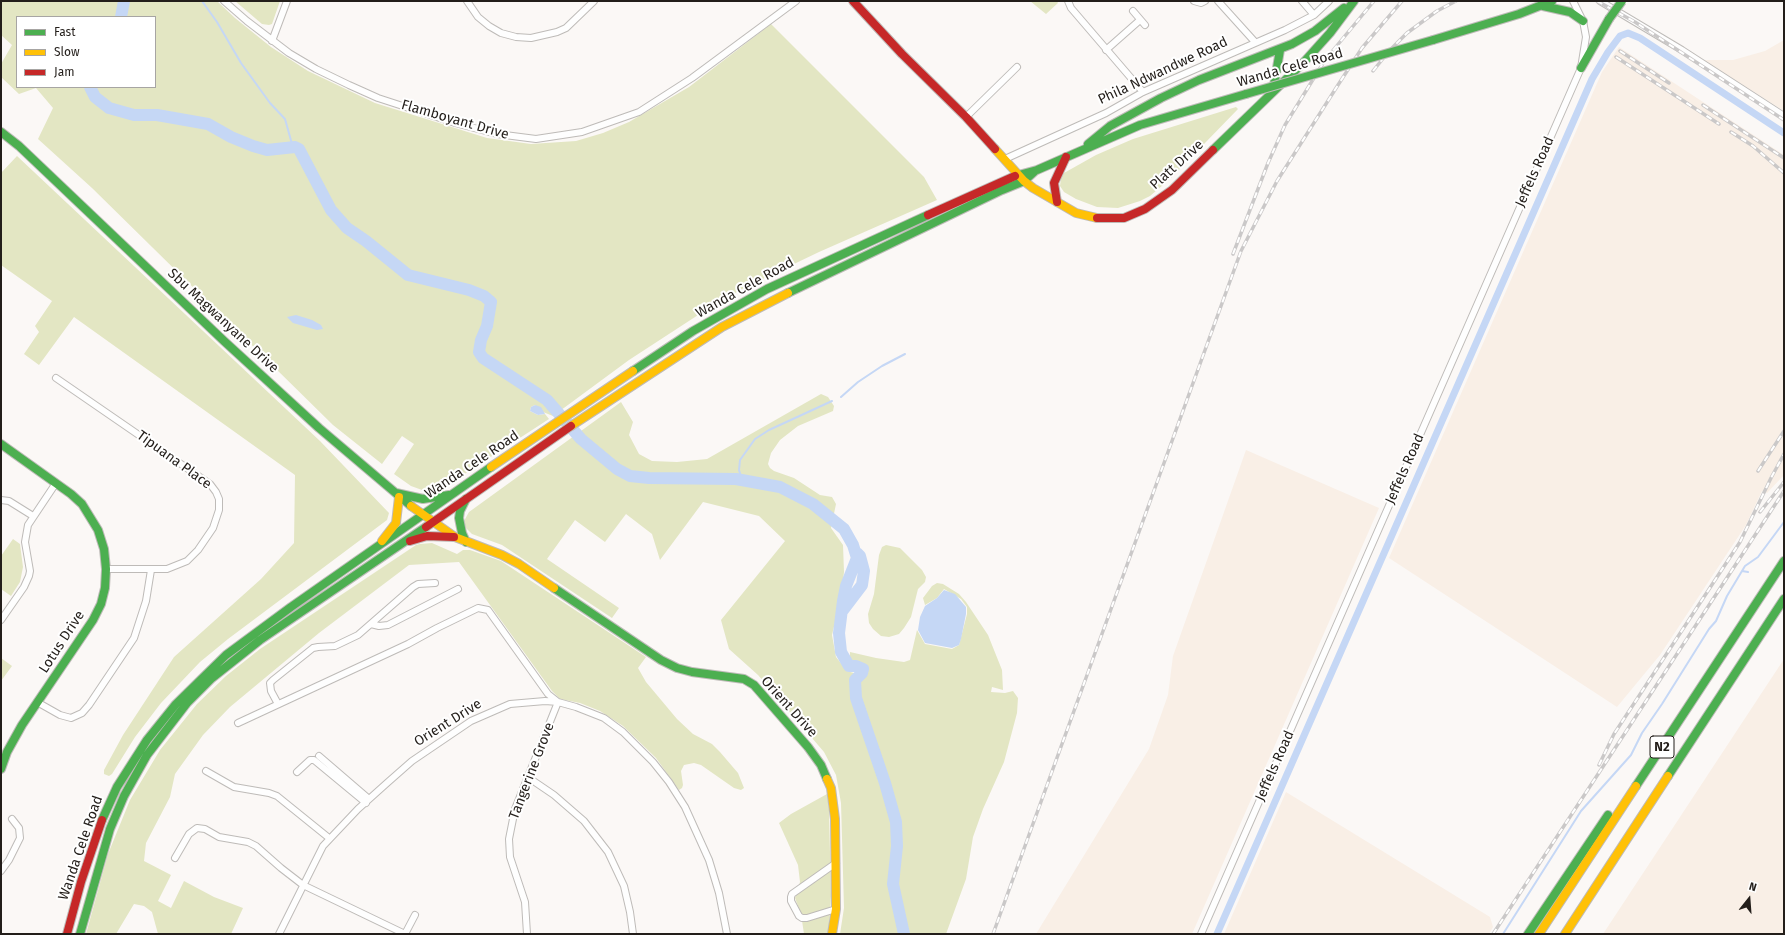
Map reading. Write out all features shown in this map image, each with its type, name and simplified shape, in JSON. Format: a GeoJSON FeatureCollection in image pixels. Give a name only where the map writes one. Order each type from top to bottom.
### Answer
{"type":"FeatureCollection","features":[{"type":"Feature","properties":{"kind":"main road","name":"Platt Drive"},"geometry":{"type":"LineString","coordinates":[[853,1],[902,54],[966,117],[1021,178],[1033,188],[1076,213],[1098,218],[1124,218],[1145,209],[1172,190],[1304,62],[1330,33],[1353,1]]}},
{"type":"Feature","properties":{"kind":"main road","name":"Phila Ndwandwe Road"},"geometry":{"type":"LineString","coordinates":[[1083,149],[1110,126],[1161,98],[1198,80],[1280,50],[1315,31],[1331,20],[1353,1]]}},
{"type":"Feature","properties":{"kind":"main road","name":"Wanda Cele Road"},"geometry":{"type":"LineString","coordinates":[[67,934],[81,882],[102,820],[117,787],[147,740],[176,704],[200,678],[226,655],[291,607],[454,493],[693,331],[767,289],[870,240],[1021,178],[1083,149],[1140,125],[1433,40],[1544,6],[1552,1]]}},
{"type":"Feature","properties":{"kind":"main road"},"geometry":{"type":"LineString","coordinates":[[1581,68],[1609,19],[1622,1]]}},
{"type":"Feature","properties":{"kind":"main road"},"geometry":{"type":"LineString","coordinates":[[1544,6],[1570,12],[1582,21]]}},
{"type":"Feature","properties":{"kind":"main road"},"geometry":{"type":"LineString","coordinates":[[1272,92],[1280,50]]}},
{"type":"Feature","properties":{"kind":"main road","name":"Sbu Magwanyane Drive"},"geometry":{"type":"LineString","coordinates":[[1,132],[19,146],[224,341],[319,428],[432,523]]}},
{"type":"Feature","properties":{"kind":"main road"},"geometry":{"type":"LineString","coordinates":[[1056,202],[1054,183],[1066,157]]}},
{"type":"Feature","properties":{"kind":"main road","name":"Wanda Cele Road"},"geometry":{"type":"LineString","coordinates":[[80,934],[110,829],[124,796],[147,755],[187,703],[212,678],[260,640],[402,544],[579,421],[700,340],[729,323],[816,278],[1002,190],[1021,178]]}},
{"type":"Feature","properties":{"kind":"main road","name":"Lotus Drive"},"geometry":{"type":"LineString","coordinates":[[1,444],[72,494],[89,514],[98,530],[104,549],[106,569],[103,593],[94,620],[22,725],[1,769]]}},
{"type":"Feature","properties":{"kind":"main road"},"geometry":{"type":"LineString","coordinates":[[376,548],[396,523],[397,495],[423,499],[442,497],[454,493]]}},
{"type":"Feature","properties":{"kind":"main road"},"geometry":{"type":"LineString","coordinates":[[466,542],[460,529],[459,518],[460,511],[468,497]]}},
{"type":"Feature","properties":{"kind":"main road","name":"Orient Drive"},"geometry":{"type":"LineString","coordinates":[[432,523],[455,537],[502,555],[519,564],[661,660],[676,668],[692,672],[734,676],[744,679],[754,685],[808,747],[821,765],[831,788],[835,820],[836,863],[836,909],[832,934]]}},
{"type":"Feature","properties":{"kind":"main road"},"geometry":{"type":"LineString","coordinates":[[402,544],[427,536],[455,537]]}},
{"type":"Feature","properties":{"kind":"main road","name":"N2"},"geometry":{"type":"LineString","coordinates":[[1540,934],[1784,561]]}},
{"type":"Feature","properties":{"kind":"main road","name":"N2"},"geometry":{"type":"LineString","coordinates":[[1565,934],[1784,599]]}},
{"type":"Feature","properties":{"kind":"main road"},"geometry":{"type":"LineString","coordinates":[[1528,934],[1636,774],[1642,767],[1652,762]]}},
{"type":"Feature","properties":{"kind":"street","name":"Flamboyant Drive"},"geometry":{"type":"LineString","coordinates":[[224,1],[247,22],[272,41],[316,69],[378,98],[482,131],[517,138],[536,139],[582,132],[639,112],[692,78],[796,1]]}},
{"type":"Feature","properties":{"kind":"street"},"geometry":{"type":"LineString","coordinates":[[272,41],[287,1]]}},
{"type":"Feature","properties":{"kind":"street"},"geometry":{"type":"LineString","coordinates":[[467,1],[478,17],[501,33],[516,37],[531,38],[557,32],[566,28],[594,1]]}},
{"type":"Feature","properties":{"kind":"street"},"geometry":{"type":"LineString","coordinates":[[1068,1],[1071,8],[1143,92]]}},
{"type":"Feature","properties":{"kind":"street"},"geometry":{"type":"LineString","coordinates":[[1194,1],[1201,3],[1206,1]]}},
{"type":"Feature","properties":{"kind":"street"},"geometry":{"type":"LineString","coordinates":[[1218,1],[1255,42]]}},
{"type":"Feature","properties":{"kind":"street"},"geometry":{"type":"LineString","coordinates":[[1302,1],[1314,15]]}},
{"type":"Feature","properties":{"kind":"street","name":"Phila Ndwandwe Road"},"geometry":{"type":"LineString","coordinates":[[1005,159],[1106,113],[1143,92],[1285,30],[1314,15],[1329,1]]}},
{"type":"Feature","properties":{"kind":"street"},"geometry":{"type":"LineString","coordinates":[[1600,1],[1682,50],[1784,116]]}},
{"type":"Feature","properties":{"kind":"street","name":"Jeffels Road"},"geometry":{"type":"LineString","coordinates":[[1201,934],[1581,68],[1586,37],[1582,21],[1574,3]]}},
{"type":"Feature","properties":{"kind":"street"},"geometry":{"type":"LineString","coordinates":[[1133,11],[1145,25]]}},
{"type":"Feature","properties":{"kind":"street"},"geometry":{"type":"LineString","coordinates":[[1106,50],[1140,20]]}},
{"type":"Feature","properties":{"kind":"street"},"geometry":{"type":"LineString","coordinates":[[966,117],[1017,67]]}},
{"type":"Feature","properties":{"kind":"street","name":"Tipuana Place"},"geometry":{"type":"LineString","coordinates":[[56,378],[210,484],[216,492],[219,500],[220,510],[213,528],[198,550],[187,561],[178,566],[167,569],[106,569]]}},
{"type":"Feature","properties":{"kind":"street"},"geometry":{"type":"LineString","coordinates":[[1,620],[24,587],[29,576],[26,534],[33,516],[56,483]]}},
{"type":"Feature","properties":{"kind":"street"},"geometry":{"type":"LineString","coordinates":[[1,500],[9,501],[33,516]]}},
{"type":"Feature","properties":{"kind":"street"},"geometry":{"type":"LineString","coordinates":[[38,702],[65,717],[77,716],[86,709],[134,638],[146,601],[151,570]]}},
{"type":"Feature","properties":{"kind":"street"},"geometry":{"type":"LineString","coordinates":[[278,704],[271,691],[270,683],[313,648],[340,644],[358,635],[413,587],[435,583]]}},
{"type":"Feature","properties":{"kind":"street"},"geometry":{"type":"LineString","coordinates":[[371,624],[379,626],[388,625],[458,589]]}},
{"type":"Feature","properties":{"kind":"street"},"geometry":{"type":"LineString","coordinates":[[238,723],[482,608],[491,612],[548,694],[558,702]]}},
{"type":"Feature","properties":{"kind":"street","name":"Tangerine Grove"},"geometry":{"type":"LineString","coordinates":[[527,934],[525,902],[510,857],[509,839],[515,809],[529,778],[558,702]]}},
{"type":"Feature","properties":{"kind":"street","name":"Orient Drive"},"geometry":{"type":"LineString","coordinates":[[281,933],[316,857],[329,838],[412,761],[471,721],[510,704],[558,702],[591,712],[612,724],[644,753],[669,782],[685,807],[708,860],[719,893],[728,934]]}},
{"type":"Feature","properties":{"kind":"street"},"geometry":{"type":"LineString","coordinates":[[319,756],[368,801]]}},
{"type":"Feature","properties":{"kind":"street"},"geometry":{"type":"LineString","coordinates":[[297,772],[310,760],[314,760],[368,801]]}},
{"type":"Feature","properties":{"kind":"street"},"geometry":{"type":"LineString","coordinates":[[206,771],[234,787],[269,793],[277,796],[329,838]]}},
{"type":"Feature","properties":{"kind":"street"},"geometry":{"type":"LineString","coordinates":[[529,778],[554,795],[584,821],[608,852],[624,886],[633,934]]}},
{"type":"Feature","properties":{"kind":"street"},"geometry":{"type":"LineString","coordinates":[[1,871],[9,860],[20,838],[18,828],[12,819]]}},
{"type":"Feature","properties":{"kind":"street"},"geometry":{"type":"LineString","coordinates":[[175,858],[193,830],[201,828],[220,837],[248,842],[256,846],[302,885],[405,934],[415,915]]}},
{"type":"Feature","properties":{"kind":"street"},"geometry":{"type":"LineString","coordinates":[[836,863],[792,894],[791,901],[799,916],[802,918],[807,918],[836,909]]}},
{"type":"Feature","properties":{"kind":"shaded area"},"geometry":{"type":"Polygon","coordinates":[[[1784,40],[1784,111],[1703,60],[1733,60],[1765,51],[1784,40]]]}},
{"type":"Feature","properties":{"kind":"shaded area"},"geometry":{"type":"Polygon","coordinates":[[[1619,47],[1784,155],[1784,475],[1767,493],[1762,491],[1746,525],[1660,655],[1617,707],[1389,558],[1602,72],[1619,47]]]}},
{"type":"Feature","properties":{"kind":"shaded area"},"geometry":{"type":"Polygon","coordinates":[[[1246,450],[1379,508],[1192,934],[1036,934],[1149,749],[1168,695],[1173,656],[1246,450]]]}},
{"type":"Feature","properties":{"kind":"shaded area"},"geometry":{"type":"Polygon","coordinates":[[[1784,659],[1784,934],[1603,934],[1784,659]]]}},
{"type":"Feature","properties":{"kind":"shaded area"},"geometry":{"type":"Polygon","coordinates":[[[1286,792],[1490,917],[1493,927],[1489,934],[1224,934],[1286,792]]]}},
{"type":"Feature","properties":{"kind":"green space"},"geometry":{"type":"Polygon","coordinates":[[[1,1],[217,1],[235,18],[271,47],[308,71],[375,103],[487,138],[531,144],[576,141],[603,133],[629,122],[689,87],[771,24],[924,177],[937,200],[819,252],[746,287],[715,304],[629,360],[553,416],[543,412],[535,405],[531,407],[530,411],[538,415],[545,414],[549,419],[446,486],[432,490],[422,490],[411,486],[394,474],[414,444],[402,436],[382,464],[333,425],[92,188],[38,139],[53,108],[36,88],[19,94],[1,77],[1,64],[12,45],[1,35],[1,1]]]}},
{"type":"Feature","properties":{"kind":"green space"},"geometry":{"type":"Polygon","coordinates":[[[235,1],[280,1],[272,24],[269,25],[262,24],[235,1]]]}},
{"type":"Feature","properties":{"kind":"green space"},"geometry":{"type":"Polygon","coordinates":[[[1030,1],[1057,1],[1058,3],[1046,14],[1030,1]]]}},
{"type":"Feature","properties":{"kind":"green space"},"geometry":{"type":"Polygon","coordinates":[[[1236,107],[1238,109],[1170,179],[1150,196],[1140,201],[1118,208],[1097,207],[1076,199],[1064,192],[1060,186],[1061,178],[1064,173],[1096,155],[1133,139],[1236,107]]]}},
{"type":"Feature","properties":{"kind":"green space"},"geometry":{"type":"Polygon","coordinates":[[[17,156],[320,441],[389,513],[387,520],[228,639],[200,662],[161,703],[135,737],[112,774],[109,776],[104,774],[104,770],[123,735],[174,657],[261,579],[294,543],[295,475],[74,317],[39,365],[24,354],[39,332],[35,326],[52,301],[1,265],[1,173],[17,156]]]}},
{"type":"Feature","properties":{"kind":"green space"},"geometry":{"type":"Polygon","coordinates":[[[821,394],[828,397],[834,406],[833,411],[798,426],[780,440],[771,453],[768,464],[774,471],[794,478],[820,495],[832,497],[836,504],[831,528],[843,545],[844,572],[841,597],[832,635],[836,657],[847,671],[864,676],[865,670],[868,667],[861,662],[853,663],[850,660],[850,652],[904,662],[910,660],[917,630],[925,644],[952,649],[959,645],[967,614],[967,607],[961,599],[944,589],[937,598],[925,605],[923,598],[932,586],[937,583],[943,584],[959,594],[988,635],[1002,670],[1003,690],[992,687],[991,692],[1005,693],[1013,691],[1018,698],[1017,713],[1004,762],[983,809],[973,837],[966,879],[946,934],[840,934],[844,908],[841,803],[836,775],[824,752],[758,675],[729,649],[721,620],[785,541],[759,516],[703,502],[660,560],[652,534],[626,514],[605,542],[575,520],[547,559],[619,608],[612,618],[502,545],[472,534],[466,528],[464,521],[469,512],[621,402],[633,422],[629,435],[639,454],[652,461],[677,462],[707,459],[821,394]]]}},
{"type":"Feature","properties":{"kind":"green space"},"geometry":{"type":"Polygon","coordinates":[[[13,539],[20,544],[23,567],[20,582],[11,596],[1,589],[1,556],[13,539]]]}},
{"type":"Feature","properties":{"kind":"green space"},"geometry":{"type":"Polygon","coordinates":[[[432,543],[457,554],[463,550],[470,550],[501,561],[646,657],[638,668],[646,682],[677,719],[693,734],[712,744],[720,752],[738,773],[744,788],[741,790],[734,788],[701,765],[694,763],[684,765],[681,771],[683,785],[679,790],[656,758],[623,726],[600,711],[580,703],[560,699],[552,691],[459,562],[409,565],[319,633],[230,707],[203,735],[175,774],[170,797],[146,843],[144,861],[171,875],[158,901],[171,908],[184,881],[214,897],[243,908],[231,934],[158,934],[152,912],[144,906],[134,904],[116,934],[86,934],[108,854],[130,800],[160,750],[197,704],[226,676],[260,649],[416,545],[432,543]]]}},
{"type":"Feature","properties":{"kind":"green space"},"geometry":{"type":"Polygon","coordinates":[[[886,545],[900,548],[922,570],[926,577],[925,582],[918,589],[911,617],[899,634],[889,637],[881,636],[873,629],[869,623],[868,614],[874,594],[879,555],[882,547],[886,545]]]}},
{"type":"Feature","properties":{"kind":"green space"},"geometry":{"type":"Polygon","coordinates":[[[1,658],[12,666],[1,681],[1,658]]]}},
{"type":"Feature","properties":{"kind":"green space"},"geometry":{"type":"Polygon","coordinates":[[[827,794],[829,810],[831,896],[829,928],[828,934],[804,934],[801,914],[795,898],[800,882],[798,865],[779,823],[791,814],[827,794]]]}},
{"type":"Feature","properties":{"kind":"water"},"geometry":{"type":"Polygon","coordinates":[[[296,315],[312,320],[321,325],[323,329],[317,330],[293,323],[287,317],[296,315]]]}},
{"type":"Feature","properties":{"kind":"water"},"geometry":{"type":"Polygon","coordinates":[[[535,405],[541,407],[545,414],[538,415],[530,411],[531,407],[535,405]]]}},
{"type":"Feature","properties":{"kind":"water"},"geometry":{"type":"Polygon","coordinates":[[[944,590],[955,594],[966,607],[966,614],[959,645],[952,648],[925,643],[918,630],[920,617],[925,606],[937,598],[944,590]]]}},
{"type":"Feature","properties":{"kind":"waterway"},"geometry":{"type":"LineString","coordinates":[[121,16],[124,1]]}},
{"type":"Feature","properties":{"kind":"waterway"},"geometry":{"type":"LineString","coordinates":[[202,1],[217,22],[241,63],[270,103],[285,119],[292,144],[295,147]]}},
{"type":"Feature","properties":{"kind":"waterway"},"geometry":{"type":"LineString","coordinates":[[1217,934],[1592,79],[1608,52],[1620,36],[1628,33],[1640,38],[1784,133]]}},
{"type":"Feature","properties":{"kind":"waterway"},"geometry":{"type":"LineString","coordinates":[[90,88],[95,97],[109,108],[134,115],[157,115],[208,124],[231,137],[267,150],[295,147],[299,149],[331,210],[347,228],[366,241],[408,275],[469,290],[484,296],[491,302],[487,326],[481,340],[479,352],[483,358],[547,400],[581,439],[617,469],[630,476],[649,478],[736,479],[780,487],[813,504],[844,529],[853,545],[857,558],[846,586],[843,601],[839,633],[841,652],[849,666],[856,666],[863,669],[862,673],[855,680],[856,698],[885,783],[896,822],[897,846],[893,884],[904,934]]}},
{"type":"Feature","properties":{"kind":"waterway"},"geometry":{"type":"LineString","coordinates":[[841,397],[858,382],[882,366],[905,354]]}},
{"type":"Feature","properties":{"kind":"waterway"},"geometry":{"type":"LineString","coordinates":[[742,480],[739,470],[740,460],[755,439],[769,430],[832,401]]}},
{"type":"Feature","properties":{"kind":"waterway"},"geometry":{"type":"LineString","coordinates":[[1503,934],[1581,811],[1631,755],[1642,733],[1709,629],[1716,621],[1727,596],[1745,566],[1758,557],[1784,522]]}},
{"type":"Feature","properties":{"kind":"waterway"},"geometry":{"type":"LineString","coordinates":[[843,610],[862,585],[864,571],[860,556],[857,553]]}},
{"type":"Feature","properties":{"kind":"waterway"},"geometry":{"type":"LineString","coordinates":[[1742,571],[1748,572]]}},
{"type":"Feature","properties":{"kind":"railway"},"geometry":{"type":"LineString","coordinates":[[1233,254],[1268,163],[1285,125],[1325,60],[1374,1]]}},
{"type":"Feature","properties":{"kind":"railway"},"geometry":{"type":"LineString","coordinates":[[993,934],[1241,251],[1277,181],[1338,85],[1362,48],[1402,1]]}},
{"type":"Feature","properties":{"kind":"railway"},"geometry":{"type":"LineString","coordinates":[[1373,71],[1389,51],[1407,33],[1437,11],[1456,1]]}},
{"type":"Feature","properties":{"kind":"railway"},"geometry":{"type":"LineString","coordinates":[[1597,1],[1635,22],[1784,120]]}},
{"type":"Feature","properties":{"kind":"railway"},"geometry":{"type":"LineString","coordinates":[[1620,51],[1669,83]]}},
{"type":"Feature","properties":{"kind":"railway"},"geometry":{"type":"LineString","coordinates":[[1616,57],[1719,124]]}},
{"type":"Feature","properties":{"kind":"railway"},"geometry":{"type":"LineString","coordinates":[[1703,105],[1784,158]]}},
{"type":"Feature","properties":{"kind":"railway"},"geometry":{"type":"LineString","coordinates":[[1731,132],[1753,146],[1784,173]]}},
{"type":"Feature","properties":{"kind":"railway"},"geometry":{"type":"LineString","coordinates":[[1758,471],[1784,431]]}},
{"type":"Feature","properties":{"kind":"railway"},"geometry":{"type":"LineString","coordinates":[[1599,765],[1614,734],[1740,542],[1784,454]]}},
{"type":"Feature","properties":{"kind":"railway"},"geometry":{"type":"LineString","coordinates":[[1760,512],[1784,482]]}},
{"type":"Feature","properties":{"kind":"railway"},"geometry":{"type":"LineString","coordinates":[[1493,934],[1784,491]]}},
{"type":"Feature","properties":{"kind":"traffic: fast"},"geometry":{"type":"LineString","coordinates":[[1213,150],[1304,62],[1330,33],[1354,1]]}},
{"type":"Feature","properties":{"kind":"traffic: fast"},"geometry":{"type":"LineString","coordinates":[[1433,40],[1519,14],[1552,1]]}},
{"type":"Feature","properties":{"kind":"traffic: fast"},"geometry":{"type":"LineString","coordinates":[[1609,19],[1622,1]]}},
{"type":"Feature","properties":{"kind":"traffic: fast"},"geometry":{"type":"LineString","coordinates":[[1543,6],[1570,12],[1583,21]]}},
{"type":"Feature","properties":{"kind":"traffic: fast"},"geometry":{"type":"LineString","coordinates":[[1088,144],[1110,126],[1161,98],[1199,80],[1292,44],[1315,31],[1344,8]]}},
{"type":"Feature","properties":{"kind":"traffic: fast"},"geometry":{"type":"LineString","coordinates":[[1581,68],[1609,19]]}},
{"type":"Feature","properties":{"kind":"traffic: fast"},"geometry":{"type":"LineString","coordinates":[[1246,94],[1433,40]]}},
{"type":"Feature","properties":{"kind":"traffic: fast"},"geometry":{"type":"LineString","coordinates":[[1273,91],[1280,50]]}},
{"type":"Feature","properties":{"kind":"traffic: fast"},"geometry":{"type":"LineString","coordinates":[[1015,176],[1037,170],[1140,125],[1246,94]]}},
{"type":"Feature","properties":{"kind":"traffic: fast"},"geometry":{"type":"LineString","coordinates":[[1,132],[19,146],[224,341],[319,428],[411,506]]}},
{"type":"Feature","properties":{"kind":"traffic: fast"},"geometry":{"type":"LineString","coordinates":[[788,293],[1002,190],[1024,181],[1035,171]]}},
{"type":"Feature","properties":{"kind":"traffic: fast"},"geometry":{"type":"LineString","coordinates":[[633,371],[693,331],[767,289],[928,215]]}},
{"type":"Feature","properties":{"kind":"traffic: fast"},"geometry":{"type":"LineString","coordinates":[[1,444],[71,494],[82,504],[98,530],[104,549],[106,569],[105,588],[101,604],[93,620],[22,725],[7,752],[1,769]]}},
{"type":"Feature","properties":{"kind":"traffic: fast"},"geometry":{"type":"LineString","coordinates":[[102,820],[117,787],[147,740],[176,704],[226,655],[291,607],[491,467]]}},
{"type":"Feature","properties":{"kind":"traffic: fast"},"geometry":{"type":"LineString","coordinates":[[396,493],[423,499],[449,495]]}},
{"type":"Feature","properties":{"kind":"traffic: fast"},"geometry":{"type":"LineString","coordinates":[[466,499],[460,511],[459,518],[462,533],[466,542]]}},
{"type":"Feature","properties":{"kind":"traffic: fast"},"geometry":{"type":"LineString","coordinates":[[80,934],[110,829],[124,796],[147,755],[187,703],[212,678],[260,640],[426,527]]}},
{"type":"Feature","properties":{"kind":"traffic: fast"},"geometry":{"type":"LineString","coordinates":[[1636,786],[1784,561]]}},
{"type":"Feature","properties":{"kind":"traffic: fast"},"geometry":{"type":"LineString","coordinates":[[554,588],[661,660],[677,668],[692,672],[744,679],[754,685],[808,747],[821,765],[827,779]]}},
{"type":"Feature","properties":{"kind":"traffic: fast"},"geometry":{"type":"LineString","coordinates":[[1668,776],[1784,599]]}},
{"type":"Feature","properties":{"kind":"traffic: fast"},"geometry":{"type":"LineString","coordinates":[[1528,934],[1608,815]]}},
{"type":"Feature","properties":{"kind":"traffic: slow"},"geometry":{"type":"LineString","coordinates":[[995,149],[1024,181],[1033,188],[1076,213],[1097,218]]}},
{"type":"Feature","properties":{"kind":"traffic: slow"},"geometry":{"type":"LineString","coordinates":[[571,426],[722,327],[788,293]]}},
{"type":"Feature","properties":{"kind":"traffic: slow"},"geometry":{"type":"LineString","coordinates":[[491,467],[633,371]]}},
{"type":"Feature","properties":{"kind":"traffic: slow"},"geometry":{"type":"LineString","coordinates":[[382,541],[396,523],[399,497]]}},
{"type":"Feature","properties":{"kind":"traffic: slow"},"geometry":{"type":"LineString","coordinates":[[411,506],[455,537],[502,555],[519,564],[554,588]]}},
{"type":"Feature","properties":{"kind":"traffic: slow"},"geometry":{"type":"LineString","coordinates":[[1565,934],[1668,776]]}},
{"type":"Feature","properties":{"kind":"traffic: slow"},"geometry":{"type":"LineString","coordinates":[[827,779],[831,788],[835,819],[836,909],[832,934]]}},
{"type":"Feature","properties":{"kind":"traffic: slow"},"geometry":{"type":"LineString","coordinates":[[1539,934],[1636,786]]}},
{"type":"Feature","properties":{"kind":"traffic: jam"},"geometry":{"type":"LineString","coordinates":[[853,1],[902,54],[966,117],[995,149]]}},
{"type":"Feature","properties":{"kind":"traffic: jam"},"geometry":{"type":"LineString","coordinates":[[1097,218],[1124,218],[1145,209],[1172,190],[1213,150]]}},
{"type":"Feature","properties":{"kind":"traffic: jam"},"geometry":{"type":"LineString","coordinates":[[1057,202],[1054,183],[1066,157]]}},
{"type":"Feature","properties":{"kind":"traffic: jam"},"geometry":{"type":"LineString","coordinates":[[928,215],[1015,176]]}},
{"type":"Feature","properties":{"kind":"traffic: jam"},"geometry":{"type":"LineString","coordinates":[[426,527],[571,426]]}},
{"type":"Feature","properties":{"kind":"traffic: jam"},"geometry":{"type":"LineString","coordinates":[[410,541],[427,536],[454,537]]}},
{"type":"Feature","properties":{"kind":"traffic: jam"},"geometry":{"type":"LineString","coordinates":[[67,934],[81,882],[102,820]]}}]}
